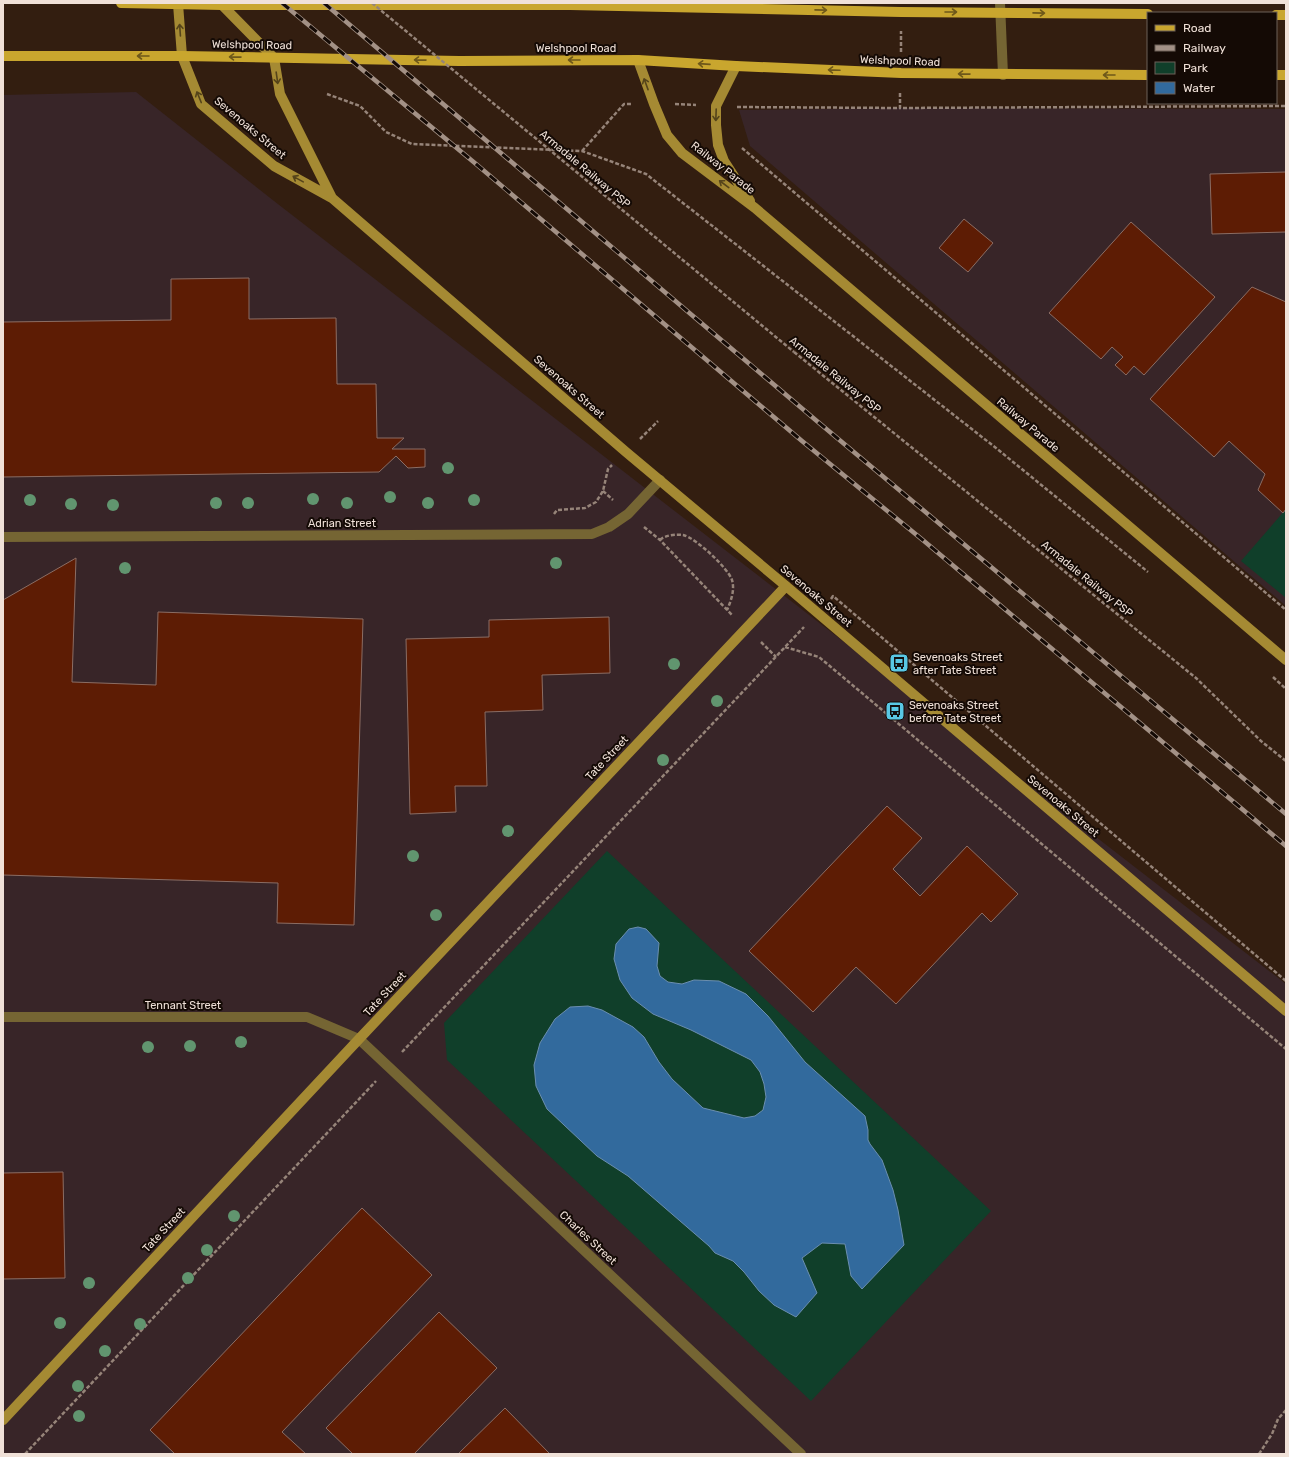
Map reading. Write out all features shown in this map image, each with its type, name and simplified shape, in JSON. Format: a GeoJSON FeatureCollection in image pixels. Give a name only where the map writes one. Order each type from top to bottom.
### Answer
{"type":"FeatureCollection","features":[{"type":"Feature","properties":{"kind":"main road"},"geometry":{"type":"LineString","coordinates":[[121,3],[222,5],[569,4],[901,12],[1000,8],[1147,14]]}},
{"type":"Feature","properties":{"kind":"main road","name":"Welshpool Road"},"geometry":{"type":"LineString","coordinates":[[3,56],[182,56],[459,61],[638,60],[901,73],[1147,75]]}},
{"type":"Feature","properties":{"kind":"street","name":"Sevenoaks Street"},"geometry":{"type":"LineString","coordinates":[[178,4],[182,56],[201,104],[274,166],[332,198],[660,480],[1286,1011]]}},
{"type":"Feature","properties":{"kind":"street"},"geometry":{"type":"LineString","coordinates":[[222,5],[274,58]]}},
{"type":"Feature","properties":{"kind":"street"},"geometry":{"type":"LineString","coordinates":[[1000,8],[1003,75]]}},
{"type":"Feature","properties":{"kind":"street","name":"Sevenoaks Street"},"geometry":{"type":"LineString","coordinates":[[274,58],[280,94],[332,198]]}},
{"type":"Feature","properties":{"kind":"street","name":"Railway Parade"},"geometry":{"type":"LineString","coordinates":[[638,60],[667,135],[682,153],[755,208],[1286,660]]}},
{"type":"Feature","properties":{"kind":"street","name":"Railway Parade"},"geometry":{"type":"LineString","coordinates":[[736,66],[716,106],[718,145],[724,161],[755,208]]}},
{"type":"Feature","properties":{"kind":"street","name":"Adrian Street"},"geometry":{"type":"LineString","coordinates":[[3,537],[592,534],[609,527],[628,514],[660,480]]}},
{"type":"Feature","properties":{"kind":"street","name":"Tate Street"},"geometry":{"type":"LineString","coordinates":[[3,1420],[359,1039],[786,586]]}},
{"type":"Feature","properties":{"kind":"street","name":"Tennant Street"},"geometry":{"type":"LineString","coordinates":[[3,1017],[308,1017],[359,1039]]}},
{"type":"Feature","properties":{"kind":"street","name":"Charles Street"},"geometry":{"type":"LineString","coordinates":[[359,1039],[801,1454]]}},
{"type":"Feature","properties":{"kind":"path","name":"Armadale Railway PSP"},"geometry":{"type":"LineString","coordinates":[[372,3],[794,352],[1196,678],[1261,741],[1286,761]]}},
{"type":"Feature","properties":{"kind":"path"},"geometry":{"type":"LineString","coordinates":[[327,94],[360,106],[386,132],[412,144],[582,151],[646,174],[996,448],[1152,575]]}},
{"type":"Feature","properties":{"kind":"path"},"geometry":{"type":"LineString","coordinates":[[716,106],[900,108]]}},
{"type":"Feature","properties":{"kind":"path"},"geometry":{"type":"LineString","coordinates":[[736,112],[737,107]]}},
{"type":"Feature","properties":{"kind":"path"},"geometry":{"type":"LineString","coordinates":[[740,145],[1286,610]]}},
{"type":"Feature","properties":{"kind":"path"},"geometry":{"type":"LineString","coordinates":[[538,534],[557,510],[586,508],[596,502],[604,491],[608,469]]}},
{"type":"Feature","properties":{"kind":"path"},"geometry":{"type":"LineString","coordinates":[[604,491],[628,514],[660,540],[727,610],[776,657]]}},
{"type":"Feature","properties":{"kind":"path"},"geometry":{"type":"LineString","coordinates":[[660,540],[664,536],[683,535],[697,543],[723,567],[732,580],[731,603],[727,610]]}},
{"type":"Feature","properties":{"kind":"path"},"geometry":{"type":"LineString","coordinates":[[25,1454],[834,596],[1286,981]]}},
{"type":"Feature","properties":{"kind":"path"},"geometry":{"type":"LineString","coordinates":[[785,647],[819,657],[1286,1048]]}},
{"type":"Feature","properties":{"kind":"path"},"geometry":{"type":"LineString","coordinates":[[1272,677],[1286,689]]}},
{"type":"Feature","properties":{"kind":"path"},"geometry":{"type":"LineString","coordinates":[[1259,1454],[1272,1434],[1278,1419],[1286,1410]]}},
{"type":"Feature","properties":{"kind":"shaded area"},"geometry":{"type":"Polygon","coordinates":[[[136,92],[274,201],[1286,984],[1286,1454],[3,1454],[3,95],[136,92]]]}},
{"type":"Feature","properties":{"kind":"shaded area"},"geometry":{"type":"Polygon","coordinates":[[[900,108],[1286,109],[1286,606],[750,146],[739,110],[900,108]]]}},
{"type":"Feature","properties":{"kind":"green space"},"geometry":{"type":"Polygon","coordinates":[[[1286,509],[1286,598],[1241,561],[1286,509]]]}},
{"type":"Feature","properties":{"kind":"green space"},"geometry":{"type":"Polygon","coordinates":[[[607,851],[991,1211],[811,1401],[447,1060],[444,1023],[607,851]]]}},
{"type":"Feature","properties":{"kind":"water"},"geometry":{"type":"Polygon","coordinates":[[[638,927],[646,929],[659,943],[657,966],[660,976],[668,982],[682,984],[694,980],[719,981],[746,994],[768,1016],[805,1062],[865,1116],[868,1130],[868,1140],[882,1160],[893,1190],[904,1245],[862,1289],[851,1276],[845,1244],[822,1243],[802,1258],[817,1293],[796,1317],[774,1305],[759,1291],[733,1261],[715,1253],[709,1246],[628,1176],[597,1156],[547,1109],[536,1086],[534,1065],[540,1043],[555,1019],[570,1007],[588,1006],[602,1010],[633,1027],[644,1037],[659,1062],[672,1079],[703,1108],[744,1118],[755,1116],[763,1110],[766,1097],[764,1084],[760,1072],[751,1060],[691,1030],[653,1014],[632,998],[620,980],[614,959],[616,944],[629,929],[638,927]]]}},
{"type":"Feature","properties":{"kind":"building"},"geometry":{"type":"Polygon","coordinates":[[[1286,172],[1286,232],[1212,234],[1210,174],[1286,172]]]}},
{"type":"Feature","properties":{"kind":"building"},"geometry":{"type":"Polygon","coordinates":[[[964,219],[993,243],[968,272],[939,248],[964,219]]]}},
{"type":"Feature","properties":{"kind":"building"},"geometry":{"type":"Polygon","coordinates":[[[1131,222],[1215,297],[1144,375],[1134,366],[1126,375],[1115,365],[1123,357],[1112,347],[1101,359],[1049,313],[1131,222]]]}},
{"type":"Feature","properties":{"kind":"building"},"geometry":{"type":"Polygon","coordinates":[[[249,278],[249,319],[336,318],[337,384],[376,384],[377,438],[404,438],[392,449],[425,449],[425,467],[408,468],[396,456],[379,472],[3,477],[3,322],[171,320],[171,279],[249,278]]]}},
{"type":"Feature","properties":{"kind":"building"},"geometry":{"type":"Polygon","coordinates":[[[1252,287],[1286,302],[1286,509],[1283,513],[1258,490],[1265,474],[1229,441],[1214,457],[1150,399],[1252,287]]]}},
{"type":"Feature","properties":{"kind":"building"},"geometry":{"type":"Polygon","coordinates":[[[76,558],[72,682],[156,685],[158,612],[363,619],[354,925],[277,923],[278,883],[3,875],[3,600],[76,558]]]}},
{"type":"Feature","properties":{"kind":"building"},"geometry":{"type":"Polygon","coordinates":[[[609,617],[610,673],[542,675],[543,710],[485,712],[487,786],[455,786],[456,812],[410,814],[406,639],[489,637],[489,620],[609,617]]]}},
{"type":"Feature","properties":{"kind":"building"},"geometry":{"type":"Polygon","coordinates":[[[887,806],[922,838],[893,869],[920,896],[967,846],[1018,894],[991,922],[982,913],[896,1004],[856,967],[813,1012],[749,951],[887,806]]]}},
{"type":"Feature","properties":{"kind":"building"},"geometry":{"type":"Polygon","coordinates":[[[63,1172],[65,1278],[3,1279],[3,1173],[63,1172]]]}},
{"type":"Feature","properties":{"kind":"building"},"geometry":{"type":"Polygon","coordinates":[[[362,1208],[432,1275],[282,1432],[306,1454],[175,1454],[150,1430],[362,1208]]]}},
{"type":"Feature","properties":{"kind":"building"},"geometry":{"type":"Polygon","coordinates":[[[439,1312],[497,1368],[414,1454],[353,1454],[326,1428],[439,1312]]]}},
{"type":"Feature","properties":{"kind":"building"},"geometry":{"type":"Polygon","coordinates":[[[505,1408],[550,1454],[458,1454],[505,1408]]]}},
{"type":"Feature","properties":{"kind":"railway"},"geometry":{"type":"LineString","coordinates":[[282,3],[476,164],[802,441],[924,541],[1286,846]]}},
{"type":"Feature","properties":{"kind":"railway"},"geometry":{"type":"LineString","coordinates":[[324,3],[818,422],[1286,814]]}},
{"type":"Feature","properties":{"kind":"place","name":"Sevenoaks Street after Tate Street"},"geometry":{"type":"Point","coordinates":[899,663]}},
{"type":"Feature","properties":{"kind":"place","name":"Sevenoaks Street before Tate Street"},"geometry":{"type":"Point","coordinates":[895,711]}}]}
